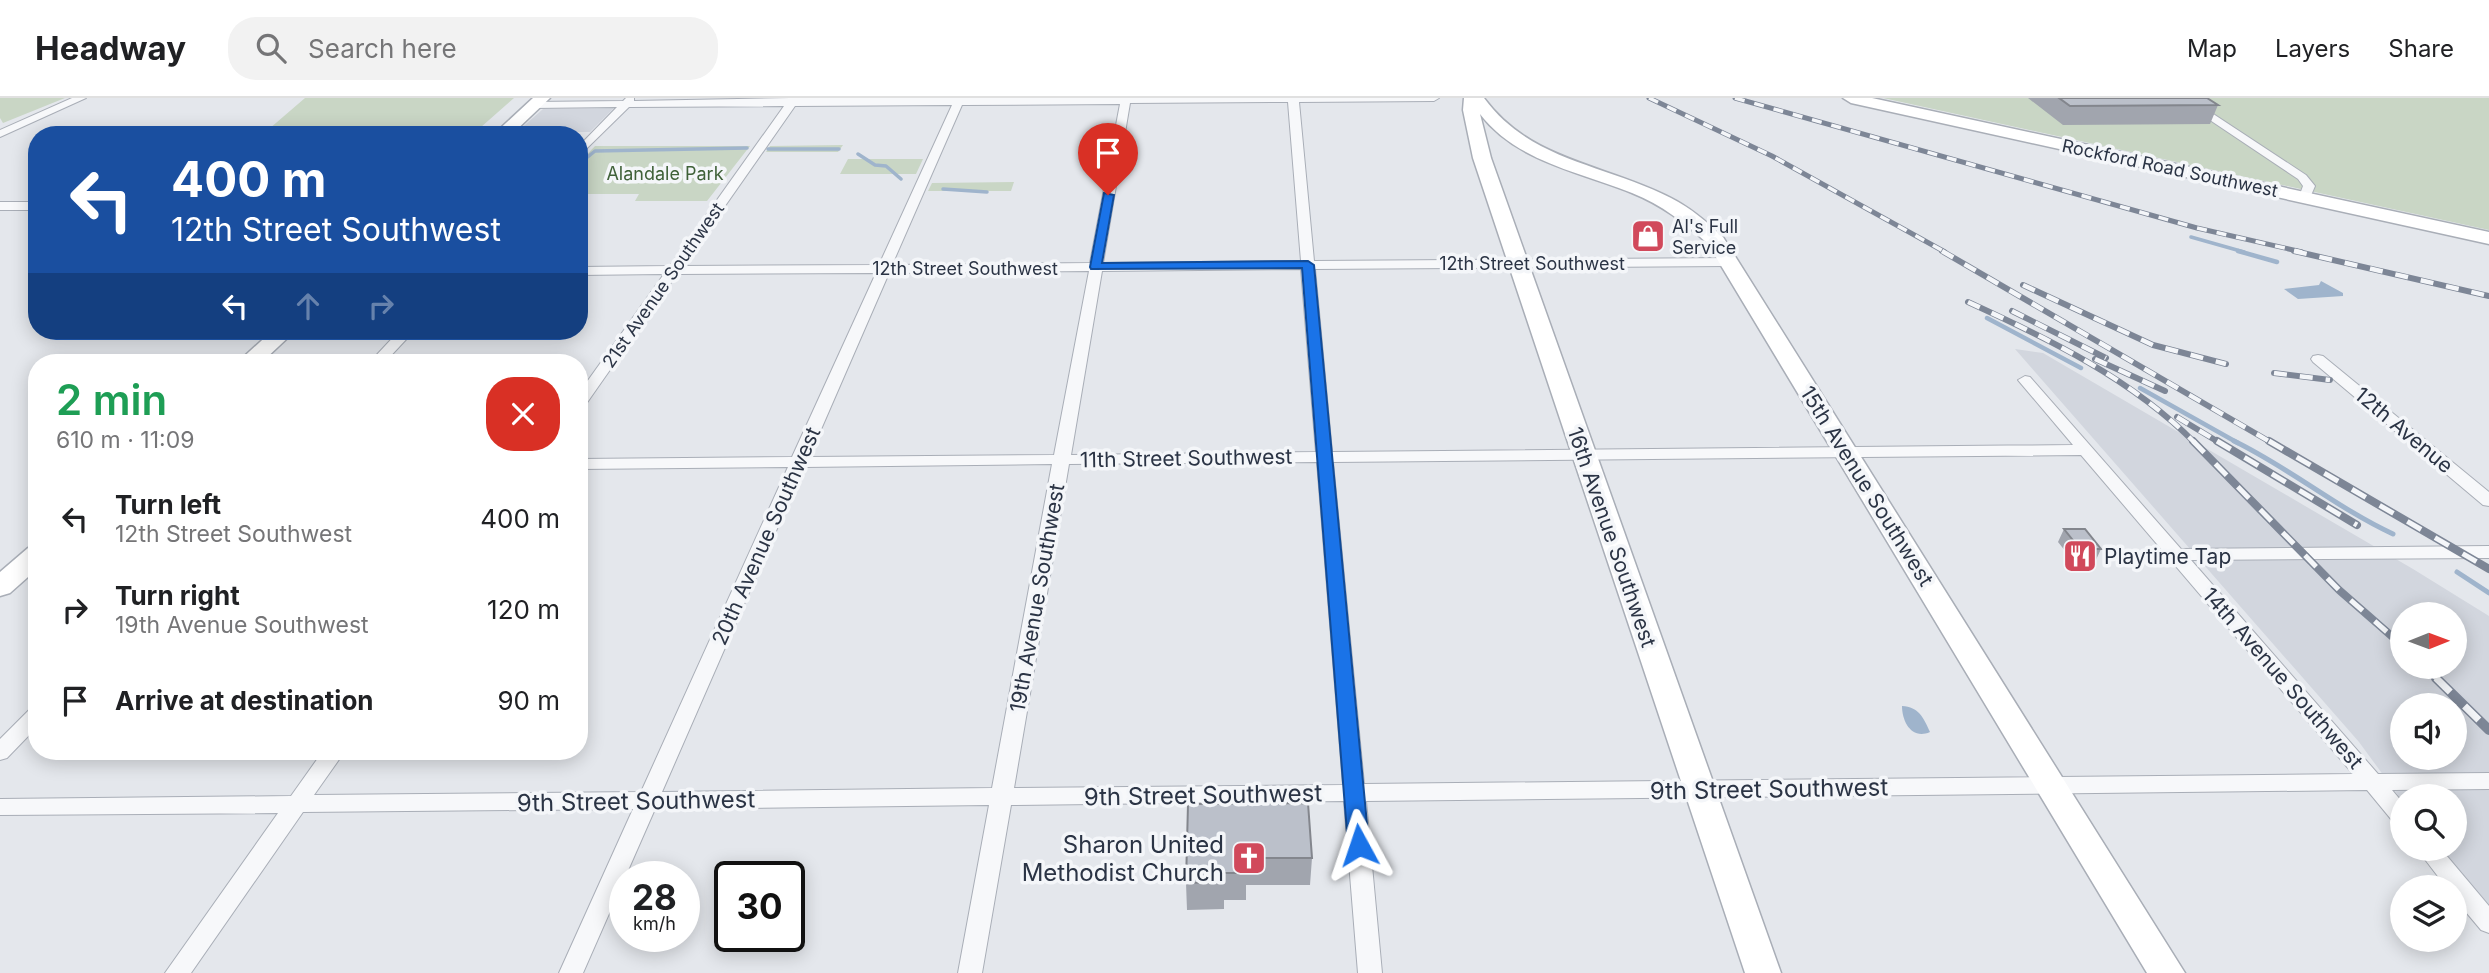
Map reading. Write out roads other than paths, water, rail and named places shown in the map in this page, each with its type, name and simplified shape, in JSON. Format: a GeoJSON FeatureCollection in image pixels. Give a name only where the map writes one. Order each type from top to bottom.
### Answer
{"type":"FeatureCollection","features":[{"type":"Feature","properties":{"kind":"main road","name":"15th Avenue Southwest"},"geometry":{"type":"LineString","coordinates":[[1474,98],[1502,130],[1525,145],[1633,186],[1684,211],[1716,241],[2167,973]]}},
{"type":"Feature","properties":{"kind":"main road","name":"16th Avenue Southwest"},"geometry":{"type":"LineString","coordinates":[[1474,98],[1471,110],[1482,158],[1763,973]]}},
{"type":"Feature","properties":{"kind":"main road","name":"Rockford Road Southwest"},"geometry":{"type":"LineString","coordinates":[[1851,98],[2489,238]]}},
{"type":"Feature","properties":{"kind":"main road"},"geometry":{"type":"LineString","coordinates":[[511,126],[538,101]]}},
{"type":"Feature","properties":{"kind":"main road"},"geometry":{"type":"LineString","coordinates":[[258,354],[274,340]]}},
{"type":"Feature","properties":{"kind":"main road"},"geometry":{"type":"LineString","coordinates":[[0,587],[28,562]]}},
{"type":"Feature","properties":{"kind":"street"},"geometry":{"type":"LineString","coordinates":[[0,134],[81,98]]}},
{"type":"Feature","properties":{"kind":"street"},"geometry":{"type":"LineString","coordinates":[[538,101],[1434,98]]}},
{"type":"Feature","properties":{"kind":"street"},"geometry":{"type":"LineString","coordinates":[[2182,98],[2302,177],[2309,186],[2305,197]]}},
{"type":"Feature","properties":{"kind":"street","name":"19th Avenue Southwest"},"geometry":{"type":"LineString","coordinates":[[970,973],[1126,99]]}},
{"type":"Feature","properties":{"kind":"street"},"geometry":{"type":"LineString","coordinates":[[1293,99],[1370,973]]}},
{"type":"Feature","properties":{"kind":"street","name":"21st Avenue Southwest"},"geometry":{"type":"LineString","coordinates":[[588,391],[793,100]]}},
{"type":"Feature","properties":{"kind":"street","name":"20th Avenue Southwest"},"geometry":{"type":"LineString","coordinates":[[571,973],[959,100]]}},
{"type":"Feature","properties":{"kind":"street"},"geometry":{"type":"LineString","coordinates":[[588,144],[629,101]]}},
{"type":"Feature","properties":{"kind":"street"},"geometry":{"type":"LineString","coordinates":[[0,206],[28,206]]}},
{"type":"Feature","properties":{"kind":"street","name":"12th Street Southwest"},"geometry":{"type":"LineString","coordinates":[[588,271],[1728,262]]}},
{"type":"Feature","properties":{"kind":"street"},"geometry":{"type":"LineString","coordinates":[[385,354],[398,340]]}},
{"type":"Feature","properties":{"kind":"street","name":"12th Avenue"},"geometry":{"type":"LineString","coordinates":[[2318,359],[2489,501]]}},
{"type":"Feature","properties":{"kind":"street","name":"14th Avenue Southwest"},"geometry":{"type":"LineString","coordinates":[[2025,380],[2390,802]]}},
{"type":"Feature","properties":{"kind":"street","name":"11th Street Southwest"},"geometry":{"type":"LineString","coordinates":[[588,464],[2086,450]]}},
{"type":"Feature","properties":{"kind":"street"},"geometry":{"type":"LineString","coordinates":[[2178,555],[2489,552]]}},
{"type":"Feature","properties":{"kind":"street"},"geometry":{"type":"LineString","coordinates":[[0,752],[28,723]]}},
{"type":"Feature","properties":{"kind":"street"},"geometry":{"type":"LineString","coordinates":[[177,973],[328,760]]}},
{"type":"Feature","properties":{"kind":"street","name":"9th Street Southwest"},"geometry":{"type":"LineString","coordinates":[[0,807],[2489,781]]}},
{"type":"Feature","properties":{"kind":"street"},"geometry":{"type":"LineString","coordinates":[[2438,861],[2489,923]]}},
{"type":"Feature","properties":{"kind":"water"},"geometry":{"type":"Polygon","coordinates":[[[2321,281],[2343,293],[2343,296],[2298,299],[2284,289],[2319,285],[2321,281]]]}},
{"type":"Feature","properties":{"kind":"water"},"geometry":{"type":"Polygon","coordinates":[[[1902,706],[1923,717],[1930,732],[1913,732],[1906,723],[1902,706]]]}},
{"type":"Feature","properties":{"kind":"waterway"},"geometry":{"type":"LineString","coordinates":[[588,157],[595,151],[747,148]]}},
{"type":"Feature","properties":{"kind":"waterway"},"geometry":{"type":"LineString","coordinates":[[768,149],[839,149]]}},
{"type":"Feature","properties":{"kind":"waterway"},"geometry":{"type":"LineString","coordinates":[[858,154],[875,165],[886,166],[901,179]]}},
{"type":"Feature","properties":{"kind":"waterway"},"geometry":{"type":"LineString","coordinates":[[943,189],[987,192]]}},
{"type":"Feature","properties":{"kind":"waterway"},"geometry":{"type":"LineString","coordinates":[[2191,237],[2244,252]]}},
{"type":"Feature","properties":{"kind":"waterway"},"geometry":{"type":"LineString","coordinates":[[2238,251],[2277,262]]}},
{"type":"Feature","properties":{"kind":"waterway"},"geometry":{"type":"LineString","coordinates":[[1987,318],[2081,368]]}},
{"type":"Feature","properties":{"kind":"waterway"},"geometry":{"type":"LineString","coordinates":[[2140,388],[2238,443]]}},
{"type":"Feature","properties":{"kind":"waterway"},"geometry":{"type":"LineString","coordinates":[[2234,441],[2393,534]]}},
{"type":"Feature","properties":{"kind":"waterway"},"geometry":{"type":"LineString","coordinates":[[2457,572],[2489,593]]}},
{"type":"Feature","properties":{"kind":"railway"},"geometry":{"type":"LineString","coordinates":[[1649,98],[1772,156],[1945,252]]}},
{"type":"Feature","properties":{"kind":"railway"},"geometry":{"type":"LineString","coordinates":[[1735,98],[2197,228],[2302,252]]}},
{"type":"Feature","properties":{"kind":"railway"},"geometry":{"type":"LineString","coordinates":[[1942,251],[2272,443]]}},
{"type":"Feature","properties":{"kind":"railway"},"geometry":{"type":"LineString","coordinates":[[2294,251],[2489,296]]}},
{"type":"Feature","properties":{"kind":"railway"},"geometry":{"type":"LineString","coordinates":[[2023,285],[2153,345],[2226,364]]}},
{"type":"Feature","properties":{"kind":"railway"},"geometry":{"type":"LineString","coordinates":[[1968,302],[2088,362],[2144,399],[2195,443]]}},
{"type":"Feature","properties":{"kind":"railway"},"geometry":{"type":"LineString","coordinates":[[2012,311],[2106,358]]}},
{"type":"Feature","properties":{"kind":"railway"},"geometry":{"type":"LineString","coordinates":[[2095,359],[2165,391]]}},
{"type":"Feature","properties":{"kind":"railway"},"geometry":{"type":"LineString","coordinates":[[2274,373],[2330,380]]}},
{"type":"Feature","properties":{"kind":"railway"},"geometry":{"type":"LineString","coordinates":[[2177,417],[2220,443]]}},
{"type":"Feature","properties":{"kind":"railway"},"geometry":{"type":"LineString","coordinates":[[2217,441],[2357,525]]}},
{"type":"Feature","properties":{"kind":"railway"},"geometry":{"type":"LineString","coordinates":[[2269,441],[2489,569]]}},
{"type":"Feature","properties":{"kind":"railway"},"geometry":{"type":"LineString","coordinates":[[2195,443],[2339,590],[2390,635]]}},
{"type":"Feature","properties":{"kind":"railway"},"geometry":{"type":"LineString","coordinates":[[2437,679],[2489,730]]}},
{"type":"Feature","properties":{"kind":"place","name":"Al's Full Service"},"geometry":{"type":"Point","coordinates":[1648,236]}},
{"type":"Feature","properties":{"kind":"place","name":"Playtime Tap"},"geometry":{"type":"Point","coordinates":[2080,556]}},
{"type":"Feature","properties":{"kind":"place","name":"Sharon United Methodist Church"},"geometry":{"type":"Point","coordinates":[1249,858]}},
{"type":"Feature","properties":{"kind":"park label","name":"Alandale Park"},"geometry":{"type":"Point","coordinates":[665,173]}}]}
